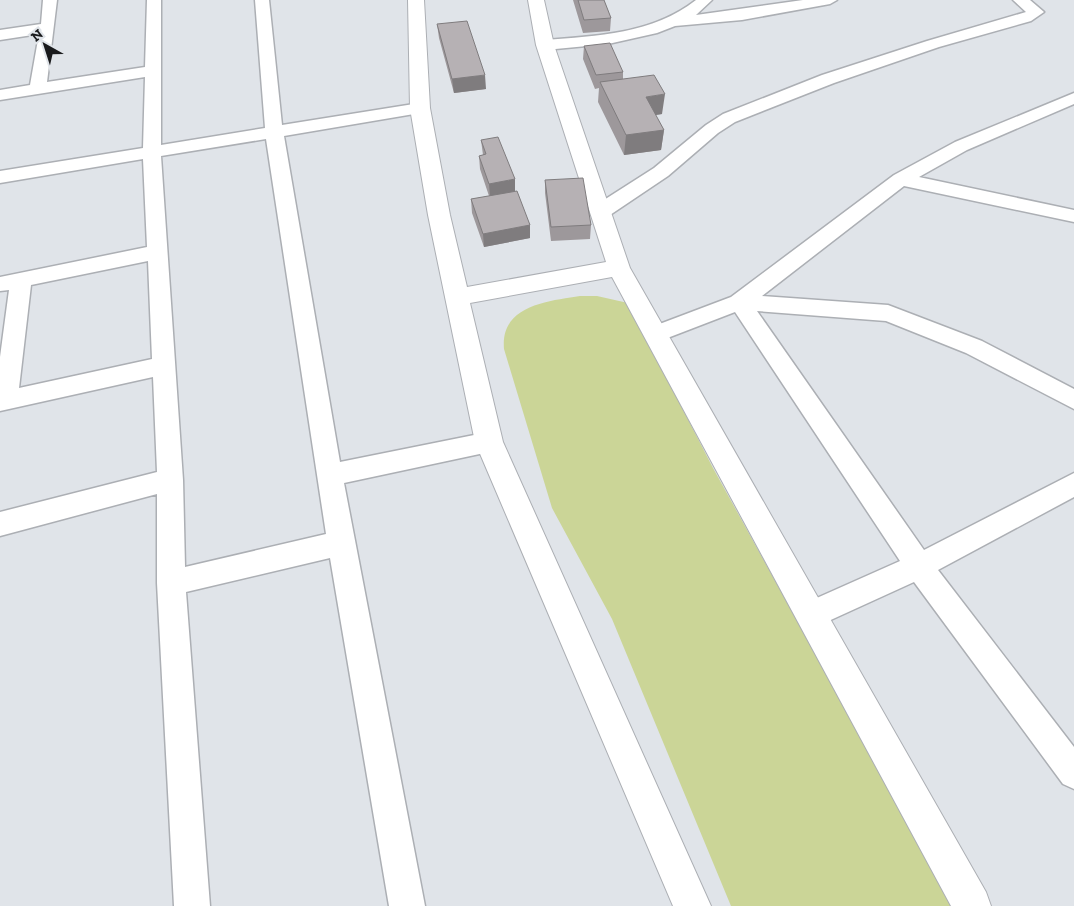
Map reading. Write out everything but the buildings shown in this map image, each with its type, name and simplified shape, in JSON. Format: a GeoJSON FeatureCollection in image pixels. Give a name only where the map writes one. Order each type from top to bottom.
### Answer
{"type":"FeatureCollection","features":[{"type":"Feature","properties":{"kind":"highway"},"geometry":{"type":"LineString","coordinates":[[416,0],[420,108],[439,215],[489,442],[692,906]]}},
{"type":"Feature","properties":{"kind":"highway"},"geometry":{"type":"LineString","coordinates":[[536,0],[545,45],[619,268],[972,906]]}},
{"type":"Feature","properties":{"kind":"highway"},"geometry":{"type":"LineString","coordinates":[[458,297],[619,268]]}},
{"type":"Feature","properties":{"kind":"street"},"geometry":{"type":"LineString","coordinates":[[38,89],[48,28],[50,0]]}},
{"type":"Feature","properties":{"kind":"street"},"geometry":{"type":"LineString","coordinates":[[154,0],[152,151],[159,252],[162,366],[170,480],[171,584],[192,906]]}},
{"type":"Feature","properties":{"kind":"street"},"geometry":{"type":"LineString","coordinates":[[262,0],[274,131],[341,542],[407,906]]}},
{"type":"Feature","properties":{"kind":"street"},"geometry":{"type":"LineString","coordinates":[[669,23],[695,9],[705,0]]}},
{"type":"Feature","properties":{"kind":"street"},"geometry":{"type":"LineString","coordinates":[[545,45],[599,41],[669,23],[742,15],[830,0]]}},
{"type":"Feature","properties":{"kind":"street"},"geometry":{"type":"LineString","coordinates":[[600,212],[661,172],[712,129],[729,118],[828,79],[933,44],[1026,18],[1036,12],[1020,0]]}},
{"type":"Feature","properties":{"kind":"street"},"geometry":{"type":"LineString","coordinates":[[0,35],[48,28]]}},
{"type":"Feature","properties":{"kind":"street"},"geometry":{"type":"LineString","coordinates":[[0,95],[153,71]]}},
{"type":"Feature","properties":{"kind":"street"},"geometry":{"type":"LineString","coordinates":[[657,334],[739,302],[901,179],[961,146],[1074,98]]}},
{"type":"Feature","properties":{"kind":"street"},"geometry":{"type":"LineString","coordinates":[[0,177],[420,108]]}},
{"type":"Feature","properties":{"kind":"street"},"geometry":{"type":"LineString","coordinates":[[901,179],[1074,216]]}},
{"type":"Feature","properties":{"kind":"street"},"geometry":{"type":"LineString","coordinates":[[159,252],[10,282],[3,401],[162,366]]}},
{"type":"Feature","properties":{"kind":"street"},"geometry":{"type":"LineString","coordinates":[[739,302],[888,313],[974,347],[1074,400]]}},
{"type":"Feature","properties":{"kind":"street"},"geometry":{"type":"LineString","coordinates":[[739,302],[919,566],[1074,773]]}},
{"type":"Feature","properties":{"kind":"street"},"geometry":{"type":"LineString","coordinates":[[330,475],[489,442]]}},
{"type":"Feature","properties":{"kind":"street"},"geometry":{"type":"LineString","coordinates":[[0,524],[170,480]]}},
{"type":"Feature","properties":{"kind":"street"},"geometry":{"type":"LineString","coordinates":[[811,615],[919,566],[1074,484]]}},
{"type":"Feature","properties":{"kind":"street"},"geometry":{"type":"LineString","coordinates":[[171,584],[341,542]]}},
{"type":"Feature","properties":{"kind":"green space"},"geometry":{"type":"Polygon","coordinates":[[[580,296],[597,296],[628,303],[713,468],[954,906],[731,906],[612,619],[552,508],[504,349],[505,334],[510,323],[518,314],[541,303],[580,296]]]}}]}
